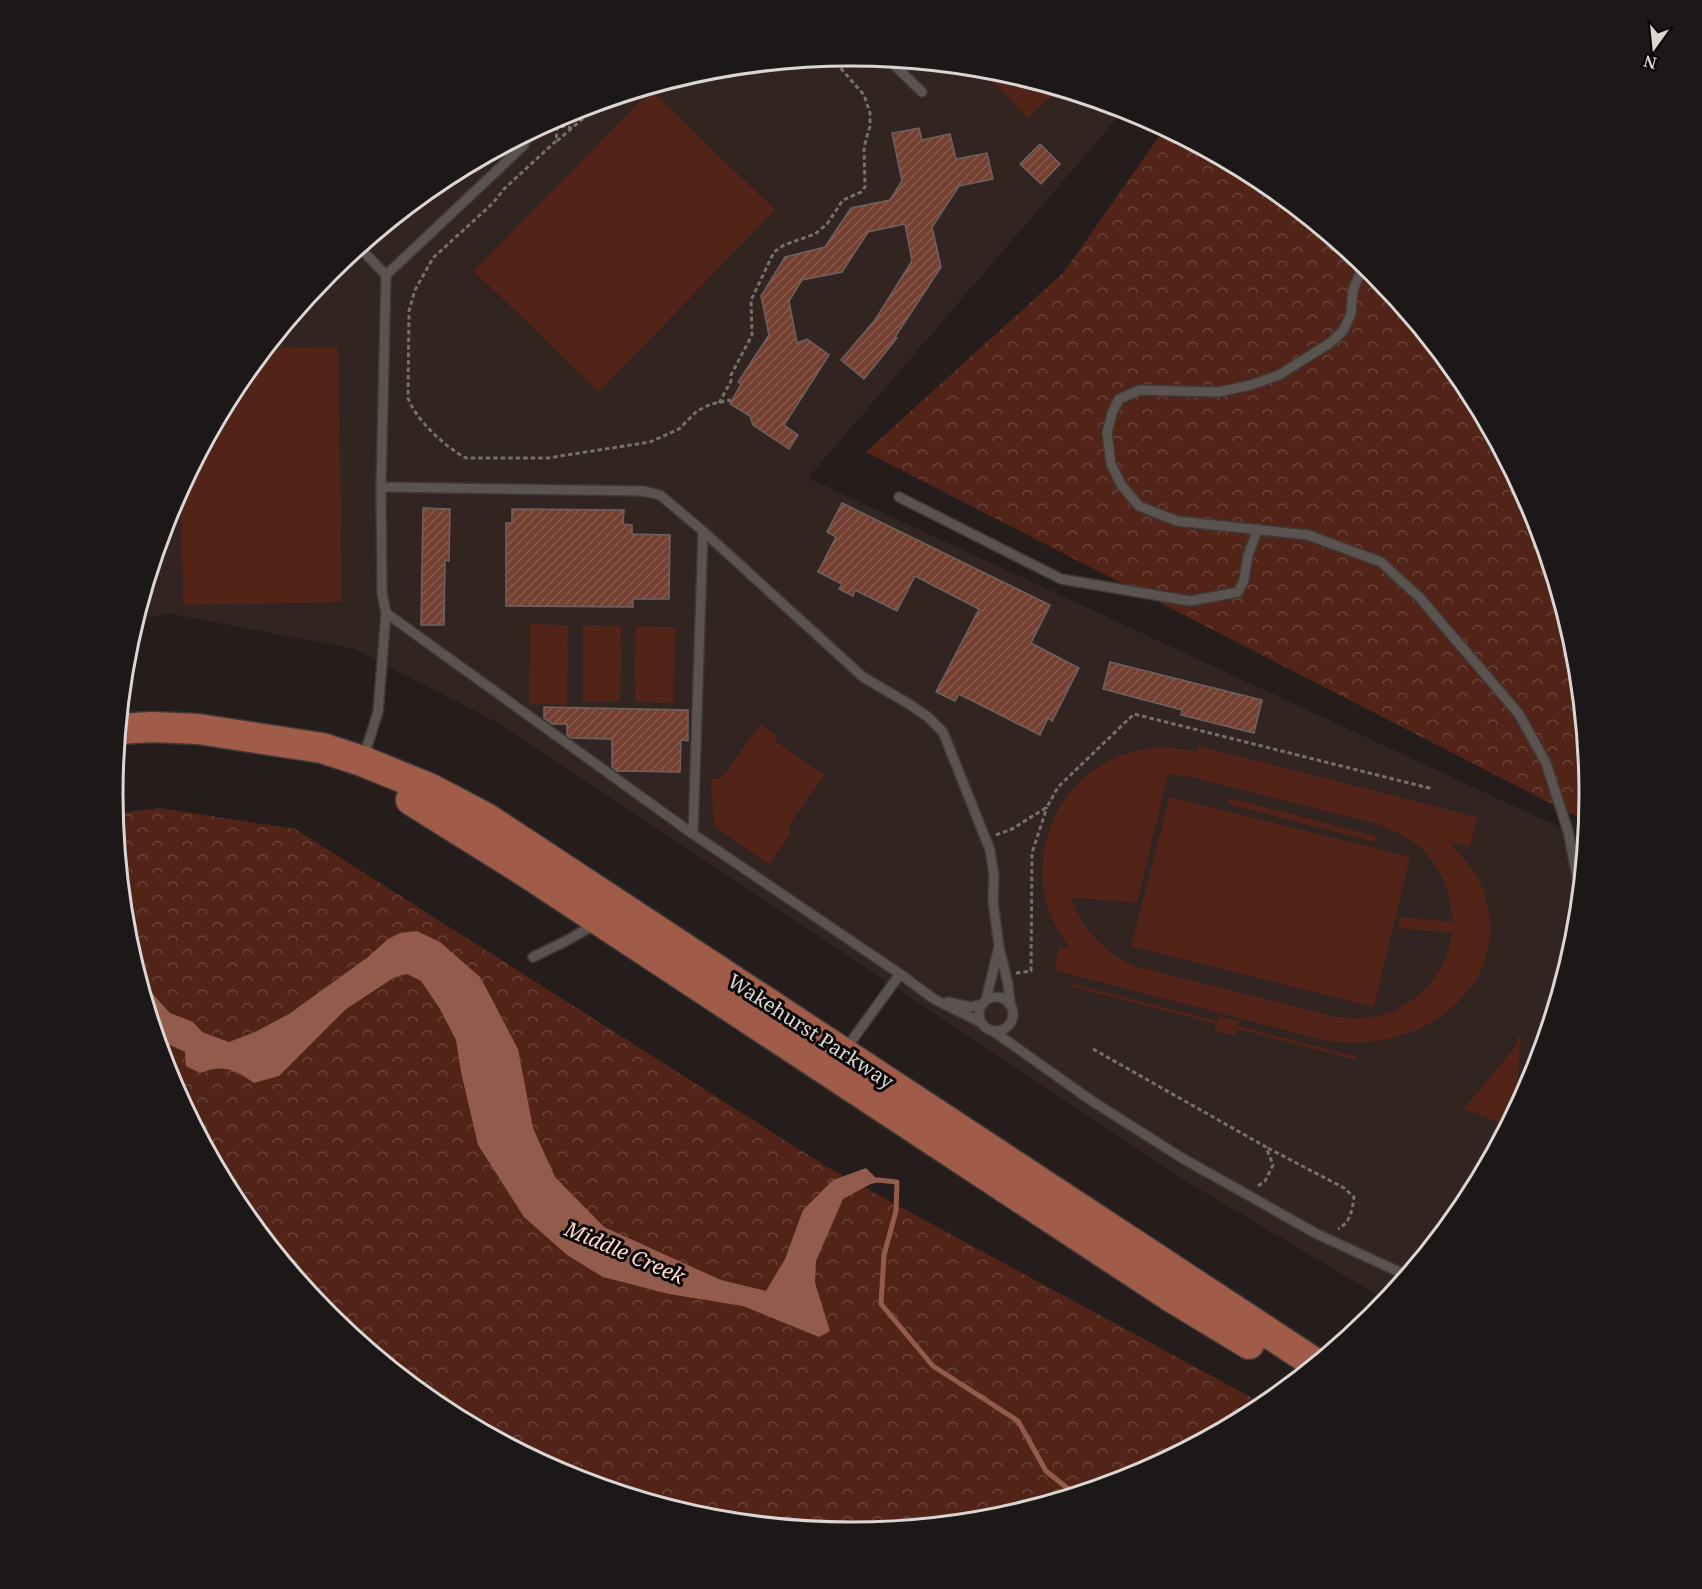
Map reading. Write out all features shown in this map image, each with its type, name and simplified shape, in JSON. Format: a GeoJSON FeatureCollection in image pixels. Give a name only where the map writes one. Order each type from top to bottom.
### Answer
{"type":"FeatureCollection","features":[{"type":"Feature","properties":{"kind":"main road","name":"Wakehurst Parkway"},"geometry":{"type":"LineString","coordinates":[[126,729],[198,729],[322,748],[360,767],[437,815],[1163,1292],[1296,1370]]}},
{"type":"Feature","properties":{"kind":"main road","name":"Wakehurst Parkway"},"geometry":{"type":"LineString","coordinates":[[360,767],[431,789],[486,818],[1309,1360]]}},
{"type":"Feature","properties":{"kind":"lane"},"geometry":{"type":"LineString","coordinates":[[897,68],[922,92]]}},
{"type":"Feature","properties":{"kind":"lane"},"geometry":{"type":"LineString","coordinates":[[386,275],[524,144]]}},
{"type":"Feature","properties":{"kind":"lane"},"geometry":{"type":"LineString","coordinates":[[360,767],[378,712],[386,613],[382,593],[381,487],[386,275],[365,253]]}},
{"type":"Feature","properties":{"kind":"lane"},"geometry":{"type":"LineString","coordinates":[[1360,273],[1353,290],[1351,314],[1343,331],[1330,343],[1279,375],[1251,385],[1218,392],[1140,390],[1119,399],[1112,413],[1107,433],[1111,464],[1122,486],[1139,506],[1177,520],[1308,535],[1381,562],[1420,598],[1519,714],[1546,763],[1568,831],[1575,868]]}},
{"type":"Feature","properties":{"kind":"lane"},"geometry":{"type":"LineString","coordinates":[[381,487],[643,491],[660,495],[703,531],[862,677],[928,717],[943,732],[990,850],[999,946],[1014,1012],[1011,1022],[1004,1029],[993,1031]]}},
{"type":"Feature","properties":{"kind":"lane"},"geometry":{"type":"LineString","coordinates":[[899,497],[1061,579],[1190,601],[1238,592],[1244,580],[1248,555],[1258,529]]}},
{"type":"Feature","properties":{"kind":"lane"},"geometry":{"type":"LineString","coordinates":[[693,834],[703,531]]}},
{"type":"Feature","properties":{"kind":"lane"},"geometry":{"type":"LineString","coordinates":[[386,613],[693,834],[934,999],[982,1023],[1092,1101],[1182,1158],[1317,1234],[1401,1273]]}},
{"type":"Feature","properties":{"kind":"lane"},"geometry":{"type":"LineString","coordinates":[[533,957],[568,940],[599,921]]}},
{"type":"Feature","properties":{"kind":"lane"},"geometry":{"type":"LineString","coordinates":[[982,1023],[979,1013],[999,946]]}},
{"type":"Feature","properties":{"kind":"lane"},"geometry":{"type":"LineString","coordinates":[[843,1052],[900,974]]}},
{"type":"Feature","properties":{"kind":"lane"},"geometry":{"type":"LineString","coordinates":[[934,999],[971,1007],[996,996],[1010,1002]]}},
{"type":"Feature","properties":{"kind":"path"},"geometry":{"type":"LineString","coordinates":[[719,403],[731,381],[740,356],[750,340],[751,300],[774,252],[784,245],[815,234],[827,224],[843,200],[861,192],[865,187],[864,147],[870,126],[870,113],[864,95],[839,66]]}},
{"type":"Feature","properties":{"kind":"path"},"geometry":{"type":"LineString","coordinates":[[586,116],[504,189],[493,203],[433,258],[415,291],[409,311],[408,398],[411,406],[439,438],[466,458],[548,458],[650,442],[679,429],[697,411],[731,400]]}},
{"type":"Feature","properties":{"kind":"path"},"geometry":{"type":"LineString","coordinates":[[561,126],[572,128]]}},
{"type":"Feature","properties":{"kind":"path"},"geometry":{"type":"LineString","coordinates":[[555,129],[556,141]]}},
{"type":"Feature","properties":{"kind":"path"},"geometry":{"type":"LineString","coordinates":[[1006,974],[1031,971],[1032,853],[1047,807],[1058,787],[1134,714],[1434,789]]}},
{"type":"Feature","properties":{"kind":"path"},"geometry":{"type":"LineString","coordinates":[[986,840],[1012,829],[1047,807]]}},
{"type":"Feature","properties":{"kind":"path"},"geometry":{"type":"LineString","coordinates":[[1093,1049],[1266,1148],[1344,1188],[1354,1197],[1352,1215],[1342,1227],[1317,1234]]}},
{"type":"Feature","properties":{"kind":"path"},"geometry":{"type":"LineString","coordinates":[[1239,1191],[1255,1188],[1265,1181],[1273,1165],[1266,1148]]}},
{"type":"Feature","properties":{"kind":"shaded area"},"geometry":{"type":"Polygon","coordinates":[[[851,66],[899,68],[946,72],[1040,91],[1118,117],[808,478],[1568,831],[1577,856],[1566,937],[1555,983],[1524,1073],[1482,1159],[1429,1238],[1379,1296],[1179,1177],[500,724],[354,649],[172,614],[144,617],[161,560],[178,516],[220,430],[245,390],[303,314],[336,279],[408,217],[446,189],[487,164],[572,121],[617,105],[662,91],[756,72],[851,66]]]}},
{"type":"Feature","properties":{"kind":"green space"},"geometry":{"type":"Polygon","coordinates":[[[992,80],[1053,95],[1028,118],[992,80]]]}},
{"type":"Feature","properties":{"kind":"green space"},"geometry":{"type":"Polygon","coordinates":[[[654,93],[775,210],[599,392],[474,271],[645,96],[654,93]]]}},
{"type":"Feature","properties":{"kind":"green space"},"geometry":{"type":"Polygon","coordinates":[[[1160,135],[1256,189],[1331,247],[1366,279],[1399,314],[1457,390],[1482,430],[1524,516],[1541,560],[1566,652],[1578,747],[1579,818],[866,452],[1064,272],[1160,135]]]}},
{"type":"Feature","properties":{"kind":"green space"},"geometry":{"type":"Polygon","coordinates":[[[338,347],[342,602],[183,605],[181,509],[220,430],[276,348],[338,347]]]}},
{"type":"Feature","properties":{"kind":"green space"},"geometry":{"type":"Polygon","coordinates":[[[530,624],[568,625],[567,705],[529,704],[530,624]]]}},
{"type":"Feature","properties":{"kind":"green space"},"geometry":{"type":"Polygon","coordinates":[[[583,625],[621,626],[620,702],[583,702],[583,625]]]}},
{"type":"Feature","properties":{"kind":"green space"},"geometry":{"type":"Polygon","coordinates":[[[636,626],[675,627],[673,703],[635,702],[636,626]]]}},
{"type":"Feature","properties":{"kind":"green space"},"geometry":{"type":"Polygon","coordinates":[[[760,724],[777,736],[774,740],[824,775],[789,825],[790,834],[769,864],[714,826],[711,779],[722,778],[760,724]]]}},
{"type":"Feature","properties":{"kind":"green space"},"geometry":{"type":"Polygon","coordinates":[[[1199,746],[1477,817],[1470,847],[1451,843],[1472,869],[1482,887],[1490,924],[1486,957],[1472,986],[1450,1010],[1422,1027],[1389,1039],[1355,1043],[1320,1039],[1054,970],[1059,947],[1070,948],[1054,922],[1045,893],[1043,864],[1048,836],[1059,809],[1076,785],[1099,766],[1128,753],[1162,748],[1197,752],[1199,746]],[[1168,774],[1137,903],[1071,897],[1081,920],[1103,946],[1134,966],[1336,1017],[1362,1018],[1387,1013],[1411,1001],[1431,982],[1445,959],[1452,933],[1399,928],[1400,917],[1453,922],[1451,904],[1440,873],[1421,849],[1409,839],[1377,824],[1191,777],[1168,774]]]}},
{"type":"Feature","properties":{"kind":"green space"},"geometry":{"type":"Polygon","coordinates":[[[1170,797],[1410,857],[1374,1007],[1131,946],[1170,797]]]}},
{"type":"Feature","properties":{"kind":"green space"},"geometry":{"type":"Polygon","coordinates":[[[1229,798],[1376,836],[1374,842],[1228,804],[1229,798]]]}},
{"type":"Feature","properties":{"kind":"green space"},"geometry":{"type":"Polygon","coordinates":[[[159,808],[295,829],[827,1167],[1256,1400],[1173,1448],[1130,1468],[1085,1484],[993,1509],[946,1517],[899,1521],[851,1523],[803,1521],[756,1517],[709,1509],[617,1484],[572,1468],[529,1448],[446,1400],[371,1342],[303,1275],[245,1199],[198,1117],[161,1029],[136,937],[124,842],[123,813],[159,808]]]}},
{"type":"Feature","properties":{"kind":"green space"},"geometry":{"type":"Polygon","coordinates":[[[1074,984],[1217,1021],[1219,1016],[1239,1021],[1238,1026],[1357,1057],[1356,1060],[1237,1029],[1235,1036],[1215,1031],[1216,1024],[1073,987],[1074,984]]]}},
{"type":"Feature","properties":{"kind":"green space"},"geometry":{"type":"Polygon","coordinates":[[[1517,1038],[1523,1040],[1520,1043],[1517,1088],[1501,1123],[1464,1109],[1518,1043],[1517,1038]]]}},
{"type":"Feature","properties":{"kind":"water"},"geometry":{"type":"Polygon","coordinates":[[[417,931],[440,942],[480,977],[518,1049],[533,1128],[555,1177],[604,1227],[721,1280],[766,1291],[785,1259],[803,1210],[833,1180],[866,1168],[878,1180],[843,1199],[816,1261],[815,1283],[830,1331],[819,1337],[743,1306],[669,1294],[603,1277],[567,1255],[524,1217],[478,1145],[456,1040],[440,1009],[421,981],[407,974],[395,977],[346,1009],[279,1076],[254,1083],[228,1069],[208,1070],[200,1073],[186,1066],[185,1052],[167,1043],[149,990],[170,1013],[193,1022],[202,1032],[229,1042],[255,1032],[289,1014],[368,957],[388,939],[400,933],[417,931]]]}},
{"type":"Feature","properties":{"kind":"building"},"geometry":{"type":"Polygon","coordinates":[[[919,128],[922,140],[950,134],[956,159],[987,153],[993,179],[959,186],[932,227],[941,267],[895,337],[897,338],[864,379],[841,360],[875,320],[912,261],[905,224],[868,232],[842,272],[802,280],[789,301],[797,343],[807,339],[829,355],[784,425],[798,435],[789,449],[753,425],[750,416],[730,404],[741,384],[738,382],[769,335],[761,296],[785,257],[825,247],[851,208],[890,200],[902,181],[892,133],[919,128]]]}},
{"type":"Feature","properties":{"kind":"building"},"geometry":{"type":"Polygon","coordinates":[[[1040,144],[1060,164],[1041,184],[1020,164],[1040,144]]]}},
{"type":"Feature","properties":{"kind":"building"},"geometry":{"type":"Polygon","coordinates":[[[842,503],[1050,605],[1031,643],[1079,668],[1052,721],[1048,718],[1040,735],[959,694],[955,701],[936,692],[979,609],[915,576],[897,611],[855,590],[853,596],[839,589],[842,584],[818,572],[836,537],[827,532],[842,503]]]}},
{"type":"Feature","properties":{"kind":"building"},"geometry":{"type":"Polygon","coordinates":[[[423,508],[450,509],[449,561],[445,560],[444,625],[421,625],[423,508]]]}},
{"type":"Feature","properties":{"kind":"building"},"geometry":{"type":"Polygon","coordinates":[[[512,509],[624,510],[623,524],[632,525],[632,534],[670,535],[669,599],[633,599],[633,607],[506,606],[506,523],[512,523],[512,509]]]}},
{"type":"Feature","properties":{"kind":"building"},"geometry":{"type":"Polygon","coordinates":[[[1110,662],[1262,700],[1254,733],[1181,715],[1182,710],[1103,689],[1110,662]]]}},
{"type":"Feature","properties":{"kind":"building"},"geometry":{"type":"Polygon","coordinates":[[[544,707],[688,710],[688,741],[681,740],[680,772],[617,771],[612,767],[612,739],[571,738],[567,735],[567,724],[552,724],[544,718],[544,707]]]}},
{"type":"Feature","properties":{"kind":"waterway","name":"Middle Creek"},"geometry":{"type":"LineString","coordinates":[[872,1181],[897,1182],[896,1211],[884,1255],[881,1304],[933,1366],[1018,1421],[1046,1471],[1069,1489]]}}]}
